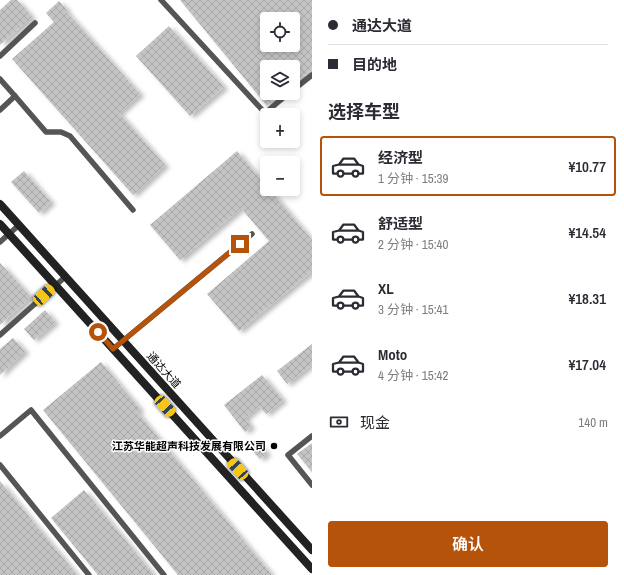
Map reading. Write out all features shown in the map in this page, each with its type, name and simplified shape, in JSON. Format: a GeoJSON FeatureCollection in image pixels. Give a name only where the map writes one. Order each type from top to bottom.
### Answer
{"type":"FeatureCollection","features":[{"type":"Feature","properties":{"kind":"main road","name":"通达大道"},"geometry":{"type":"LineString","coordinates":[[0,204],[65,277],[309,542],[312,550]]}},
{"type":"Feature","properties":{"kind":"main road"},"geometry":{"type":"LineString","coordinates":[[0,224],[312,569]]}},
{"type":"Feature","properties":{"kind":"lane"},"geometry":{"type":"LineString","coordinates":[[161,0],[264,113],[281,100]]}},
{"type":"Feature","properties":{"kind":"lane"},"geometry":{"type":"LineString","coordinates":[[0,56],[35,23]]}},
{"type":"Feature","properties":{"kind":"lane"},"geometry":{"type":"LineString","coordinates":[[300,84],[312,75]]}},
{"type":"Feature","properties":{"kind":"lane"},"geometry":{"type":"LineString","coordinates":[[0,79],[46,132],[65,133],[74,140],[133,210]]}},
{"type":"Feature","properties":{"kind":"lane"},"geometry":{"type":"LineString","coordinates":[[0,110],[15,96]]}},
{"type":"Feature","properties":{"kind":"lane"},"geometry":{"type":"LineString","coordinates":[[0,242],[19,225]]}},
{"type":"Feature","properties":{"kind":"lane"},"geometry":{"type":"LineString","coordinates":[[113,349],[252,234]]}},
{"type":"Feature","properties":{"kind":"lane"},"geometry":{"type":"LineString","coordinates":[[0,335],[65,277]]}},
{"type":"Feature","properties":{"kind":"lane"},"geometry":{"type":"LineString","coordinates":[[0,436],[31,410],[164,575]]}},
{"type":"Feature","properties":{"kind":"lane"},"geometry":{"type":"LineString","coordinates":[[312,436],[288,455],[312,485]]}},
{"type":"Feature","properties":{"kind":"lane"},"geometry":{"type":"LineString","coordinates":[[0,465],[89,575]]}},
{"type":"Feature","properties":{"kind":"building"},"geometry":{"type":"Polygon","coordinates":[[[11,0],[17,0],[32,17],[0,45],[0,10],[11,0]]]}},
{"type":"Feature","properties":{"kind":"building"},"geometry":{"type":"Polygon","coordinates":[[[180,0],[312,0],[312,69],[300,78],[300,60],[260,60],[260,97],[180,0]]]}},
{"type":"Feature","properties":{"kind":"building"},"geometry":{"type":"Polygon","coordinates":[[[59,1],[67,10],[66,11],[140,94],[119,113],[165,165],[133,195],[12,59],[54,22],[46,13],[59,1]]]}},
{"type":"Feature","properties":{"kind":"building"},"geometry":{"type":"Polygon","coordinates":[[[169,26],[224,87],[190,116],[136,56],[169,26]]]}},
{"type":"Feature","properties":{"kind":"building"},"geometry":{"type":"Polygon","coordinates":[[[262,100],[274,100],[267,106],[262,100]]]}},
{"type":"Feature","properties":{"kind":"building"},"geometry":{"type":"Polygon","coordinates":[[[237,151],[260,179],[260,196],[275,196],[312,240],[312,271],[239,331],[207,294],[269,241],[241,208],[180,260],[150,225],[237,151]]]}},
{"type":"Feature","properties":{"kind":"building"},"geometry":{"type":"Polygon","coordinates":[[[24,171],[51,202],[39,213],[11,182],[24,171]]]}},
{"type":"Feature","properties":{"kind":"building"},"geometry":{"type":"Polygon","coordinates":[[[0,263],[31,297],[0,325],[0,263]]]}},
{"type":"Feature","properties":{"kind":"building"},"geometry":{"type":"Polygon","coordinates":[[[45,310],[55,322],[34,340],[24,329],[45,310]]]}},
{"type":"Feature","properties":{"kind":"building"},"geometry":{"type":"Polygon","coordinates":[[[13,338],[25,351],[0,375],[0,349],[13,338]]]}},
{"type":"Feature","properties":{"kind":"building"},"geometry":{"type":"Polygon","coordinates":[[[312,344],[312,364],[287,384],[277,371],[312,344]]]}},
{"type":"Feature","properties":{"kind":"building"},"geometry":{"type":"Polygon","coordinates":[[[101,362],[140,409],[137,412],[272,575],[178,575],[43,410],[101,362]]]}},
{"type":"Feature","properties":{"kind":"building"},"geometry":{"type":"Polygon","coordinates":[[[262,375],[283,400],[266,414],[259,406],[245,418],[251,427],[245,432],[224,405],[262,375]]]}},
{"type":"Feature","properties":{"kind":"building"},"geometry":{"type":"Polygon","coordinates":[[[255,440],[267,453],[260,459],[248,446],[255,440]]]}},
{"type":"Feature","properties":{"kind":"building"},"geometry":{"type":"Polygon","coordinates":[[[312,443],[312,472],[297,454],[312,443]]]}},
{"type":"Feature","properties":{"kind":"building"},"geometry":{"type":"Polygon","coordinates":[[[0,481],[26,513],[77,575],[0,575],[0,481]]]}},
{"type":"Feature","properties":{"kind":"building"},"geometry":{"type":"Polygon","coordinates":[[[84,490],[154,575],[98,575],[51,518],[84,490]]]}},
{"type":"Feature","properties":{"kind":"place","name":"江苏华能超声科技发展有限公司"},"geometry":{"type":"Point","coordinates":[274,446]}},
{"type":"Feature","properties":{"kind":"route"},"geometry":{"type":"LineString","coordinates":[[98,332],[113,349],[240,244]]}}]}
